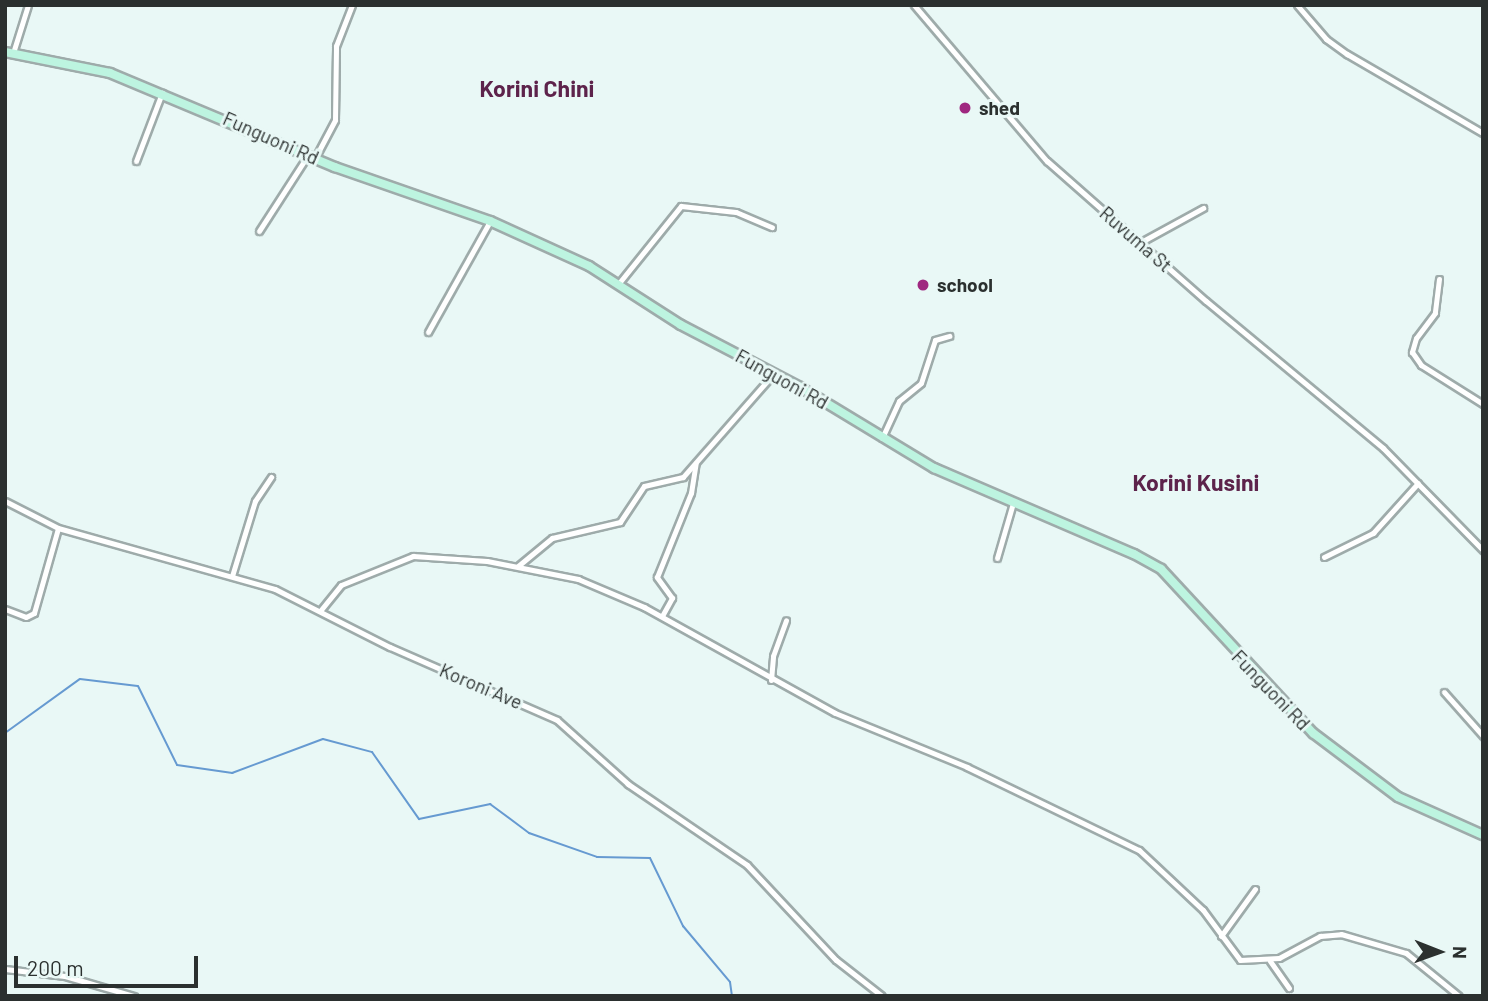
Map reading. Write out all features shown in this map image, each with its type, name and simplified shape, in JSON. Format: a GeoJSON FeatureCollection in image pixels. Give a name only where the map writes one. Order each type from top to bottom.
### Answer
{"type":"FeatureCollection","features":[{"type":"Feature","properties":{"kind":"street"},"geometry":{"type":"LineString","coordinates":[[9,53],[28,5]]}},
{"type":"Feature","properties":{"kind":"street"},"geometry":{"type":"LineString","coordinates":[[259,231],[335,120],[336,46],[352,5]]}},
{"type":"Feature","properties":{"kind":"street","name":"Ruvuma St"},"geometry":{"type":"LineString","coordinates":[[914,5],[1038,151],[1383,449],[1483,550]]}},
{"type":"Feature","properties":{"kind":"street"},"geometry":{"type":"LineString","coordinates":[[1297,5],[1347,54],[1483,133]]}},
{"type":"Feature","properties":{"kind":"street","name":"Funguoni Rd"},"geometry":{"type":"LineString","coordinates":[[9,53],[110,73],[311,157],[490,220],[619,284],[681,325],[774,373],[934,468],[1161,569],[1313,733],[1398,797],[1483,835]]}},
{"type":"Feature","properties":{"kind":"street"},"geometry":{"type":"LineString","coordinates":[[136,161],[162,93]]}},
{"type":"Feature","properties":{"kind":"street"},"geometry":{"type":"LineString","coordinates":[[619,284],[681,206],[736,212],[772,227]]}},
{"type":"Feature","properties":{"kind":"street"},"geometry":{"type":"LineString","coordinates":[[1141,242],[1203,208]]}},
{"type":"Feature","properties":{"kind":"street"},"geometry":{"type":"LineString","coordinates":[[428,332],[490,220]]}},
{"type":"Feature","properties":{"kind":"street"},"geometry":{"type":"LineString","coordinates":[[1439,279],[1435,313],[1416,338],[1412,352],[1421,365],[1483,404]]}},
{"type":"Feature","properties":{"kind":"street"},"geometry":{"type":"LineString","coordinates":[[882,438],[899,401],[921,383],[935,340],[949,335]]}},
{"type":"Feature","properties":{"kind":"street"},"geometry":{"type":"LineString","coordinates":[[518,566],[552,538],[620,522],[641,488],[678,480],[774,373]]}},
{"type":"Feature","properties":{"kind":"street"},"geometry":{"type":"LineString","coordinates":[[662,616],[672,598],[657,577],[691,493],[695,463]]}},
{"type":"Feature","properties":{"kind":"street"},"geometry":{"type":"LineString","coordinates":[[232,576],[255,501],[271,477]]}},
{"type":"Feature","properties":{"kind":"street"},"geometry":{"type":"LineString","coordinates":[[1324,557],[1373,533],[1418,482]]}},
{"type":"Feature","properties":{"kind":"street","name":"Koroni Ave"},"geometry":{"type":"LineString","coordinates":[[5,501],[58,528],[232,576],[320,611],[390,647],[557,720],[628,784],[747,864],[836,960],[882,996]]}},
{"type":"Feature","properties":{"kind":"street"},"geometry":{"type":"LineString","coordinates":[[997,558],[1013,503]]}},
{"type":"Feature","properties":{"kind":"street"},"geometry":{"type":"LineString","coordinates":[[5,609],[26,617],[34,613],[58,528]]}},
{"type":"Feature","properties":{"kind":"street"},"geometry":{"type":"LineString","coordinates":[[320,611],[341,585],[413,556],[518,566],[578,579],[662,616],[771,680],[1139,850],[1203,910],[1240,960],[1270,961],[1320,936],[1356,937],[1406,953],[1459,996]]}},
{"type":"Feature","properties":{"kind":"street"},"geometry":{"type":"LineString","coordinates":[[771,680],[773,656],[786,620]]}},
{"type":"Feature","properties":{"kind":"street"},"geometry":{"type":"LineString","coordinates":[[1444,692],[1483,736]]}},
{"type":"Feature","properties":{"kind":"street"},"geometry":{"type":"LineString","coordinates":[[1221,936],[1255,889]]}},
{"type":"Feature","properties":{"kind":"street"},"geometry":{"type":"LineString","coordinates":[[1270,961],[1289,988]]}},
{"type":"Feature","properties":{"kind":"street"},"geometry":{"type":"LineString","coordinates":[[5,969],[76,978],[134,996]]}},
{"type":"Feature","properties":{"kind":"waterway"},"geometry":{"type":"LineString","coordinates":[[5,733],[80,679],[138,686],[177,765],[232,773],[323,739],[372,752],[419,819],[490,804],[529,833],[597,857],[650,858],[683,926],[730,982],[732,996]]}},
{"type":"Feature","properties":{"kind":"place","name":"shed"},"geometry":{"type":"Point","coordinates":[965,108]}},
{"type":"Feature","properties":{"kind":"place","name":"school"},"geometry":{"type":"Point","coordinates":[923,285]}},
{"type":"Feature","properties":{"kind":"district","name":"Korini Chini"},"geometry":{"type":"Point","coordinates":[537,88]}},
{"type":"Feature","properties":{"kind":"district","name":"Korini Kusini"},"geometry":{"type":"Point","coordinates":[1196,482]}}]}
